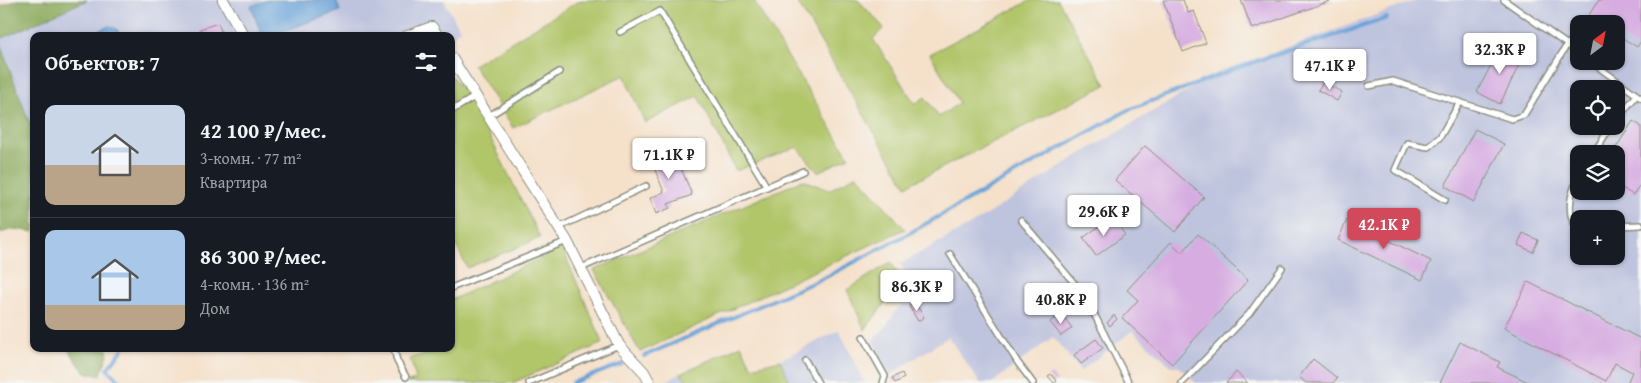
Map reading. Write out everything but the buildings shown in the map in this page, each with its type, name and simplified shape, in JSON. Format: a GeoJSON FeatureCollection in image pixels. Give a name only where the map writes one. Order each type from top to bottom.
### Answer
{"type":"FeatureCollection","features":[{"type":"Feature","properties":{"kind":"street"},"geometry":{"type":"LineString","coordinates":[[223,0],[242,32]]}},
{"type":"Feature","properties":{"kind":"street"},"geometry":{"type":"LineString","coordinates":[[418,32],[432,27],[435,32]]}},
{"type":"Feature","properties":{"kind":"street"},"geometry":{"type":"LineString","coordinates":[[455,63],[567,241],[619,345],[644,372],[650,383]]}},
{"type":"Feature","properties":{"kind":"lane"},"geometry":{"type":"LineString","coordinates":[[1504,0],[1570,47]]}},
{"type":"Feature","properties":{"kind":"lane"},"geometry":{"type":"LineString","coordinates":[[620,32],[660,11],[767,187]]}},
{"type":"Feature","properties":{"kind":"lane"},"geometry":{"type":"LineString","coordinates":[[1369,86],[1393,81],[1512,119],[1524,115],[1570,42]]}},
{"type":"Feature","properties":{"kind":"lane"},"geometry":{"type":"LineString","coordinates":[[1603,70],[1639,96],[1625,111]]}},
{"type":"Feature","properties":{"kind":"lane"},"geometry":{"type":"LineString","coordinates":[[489,116],[559,72]]}},
{"type":"Feature","properties":{"kind":"lane"},"geometry":{"type":"LineString","coordinates":[[455,109],[476,96]]}},
{"type":"Feature","properties":{"kind":"lane"},"geometry":{"type":"LineString","coordinates":[[1445,200],[1395,170],[1407,143],[1428,147],[1440,138],[1460,102]]}},
{"type":"Feature","properties":{"kind":"lane"},"geometry":{"type":"LineString","coordinates":[[581,269],[803,171]]}},
{"type":"Feature","properties":{"kind":"lane"},"geometry":{"type":"LineString","coordinates":[[558,228],[646,186]]}},
{"type":"Feature","properties":{"kind":"lane"},"geometry":{"type":"LineString","coordinates":[[1021,220],[1084,296],[1129,383]]}},
{"type":"Feature","properties":{"kind":"lane"},"geometry":{"type":"LineString","coordinates":[[1625,226],[1641,225]]}},
{"type":"Feature","properties":{"kind":"lane"},"geometry":{"type":"LineString","coordinates":[[455,286],[567,241]]}},
{"type":"Feature","properties":{"kind":"lane"},"geometry":{"type":"LineString","coordinates":[[950,254],[1018,363],[1034,383]]}},
{"type":"Feature","properties":{"kind":"lane"},"geometry":{"type":"LineString","coordinates":[[1182,383],[1249,314],[1282,268]]}},
{"type":"Feature","properties":{"kind":"lane"},"geometry":{"type":"LineString","coordinates":[[863,337],[885,376],[883,383]]}},
{"type":"Feature","properties":{"kind":"lane"},"geometry":{"type":"LineString","coordinates":[[529,383],[619,345]]}},
{"type":"Feature","properties":{"kind":"lane"},"geometry":{"type":"LineString","coordinates":[[395,352],[397,361],[406,378]]}},
{"type":"Feature","properties":{"kind":"lane"},"geometry":{"type":"LineString","coordinates":[[805,360],[818,383]]}},
{"type":"Feature","properties":{"kind":"shaded area"},"geometry":{"type":"Polygon","coordinates":[[[87,0],[444,0],[460,29],[455,34],[455,32],[30,32],[30,124],[0,44],[0,39],[87,0]]]}},
{"type":"Feature","properties":{"kind":"shaded area"},"geometry":{"type":"Polygon","coordinates":[[[1418,0],[1641,0],[1641,383],[1196,383],[1178,366],[1171,366],[1132,331],[1081,371],[1053,337],[992,383],[980,383],[948,337],[890,375],[872,340],[883,330],[898,308],[921,294],[900,264],[977,221],[1076,157],[1221,71],[1418,0]]]}},
{"type":"Feature","properties":{"kind":"shaded area"},"geometry":{"type":"Polygon","coordinates":[[[839,330],[865,383],[790,383],[780,360],[839,330]]]}},
{"type":"Feature","properties":{"kind":"shaded area"},"geometry":{"type":"Polygon","coordinates":[[[680,374],[690,383],[662,383],[680,374]]]}},
{"type":"Feature","properties":{"kind":"green space"},"geometry":{"type":"Polygon","coordinates":[[[16,0],[87,0],[0,39],[0,7],[16,0]]]}},
{"type":"Feature","properties":{"kind":"green space"},"geometry":{"type":"Polygon","coordinates":[[[581,0],[753,0],[849,157],[818,172],[797,147],[736,171],[698,96],[645,123],[624,75],[513,128],[473,65],[581,0]]]}},
{"type":"Feature","properties":{"kind":"green space"},"geometry":{"type":"Polygon","coordinates":[[[796,0],[858,0],[884,28],[873,39],[915,104],[925,97],[939,117],[959,103],[930,54],[1031,0],[1058,0],[1106,85],[906,186],[796,0]]]}},
{"type":"Feature","properties":{"kind":"green space"},"geometry":{"type":"Polygon","coordinates":[[[0,44],[30,124],[30,231],[14,229],[0,233],[0,44]]]}},
{"type":"Feature","properties":{"kind":"green space"},"geometry":{"type":"Polygon","coordinates":[[[455,81],[477,111],[540,238],[467,268],[456,245],[455,81]]]}},
{"type":"Feature","properties":{"kind":"green space"},"geometry":{"type":"Polygon","coordinates":[[[857,175],[905,229],[640,352],[594,270],[803,180],[829,190],[857,175]]]}},
{"type":"Feature","properties":{"kind":"green space"},"geometry":{"type":"Polygon","coordinates":[[[562,248],[603,343],[512,383],[407,383],[416,379],[410,358],[437,352],[455,352],[455,298],[562,248]]]}},
{"type":"Feature","properties":{"kind":"green space"},"geometry":{"type":"Polygon","coordinates":[[[891,262],[901,281],[865,330],[847,290],[891,262]]]}},
{"type":"Feature","properties":{"kind":"green space"},"geometry":{"type":"Polygon","coordinates":[[[741,345],[752,367],[780,360],[790,383],[690,383],[680,374],[741,345]]]}},
{"type":"Feature","properties":{"kind":"green space"},"geometry":{"type":"Polygon","coordinates":[[[70,352],[108,352],[100,376],[84,372],[70,352]]]}},
{"type":"Feature","properties":{"kind":"water"},"geometry":{"type":"Polygon","coordinates":[[[267,0],[336,0],[340,11],[280,32],[261,32],[251,6],[267,0]]]}},
{"type":"Feature","properties":{"kind":"water"},"geometry":{"type":"Polygon","coordinates":[[[109,26],[117,29],[118,32],[95,32],[109,26]]]}},
{"type":"Feature","properties":{"kind":"waterway"},"geometry":{"type":"LineString","coordinates":[[644,356],[826,277],[906,235],[1128,110],[1248,64],[1387,18]]}},
{"type":"Feature","properties":{"kind":"waterway"},"geometry":{"type":"LineString","coordinates":[[121,352],[107,369],[122,383]]}},
{"type":"Feature","properties":{"kind":"waterway"},"geometry":{"type":"LineString","coordinates":[[572,383],[622,364]]}}]}
